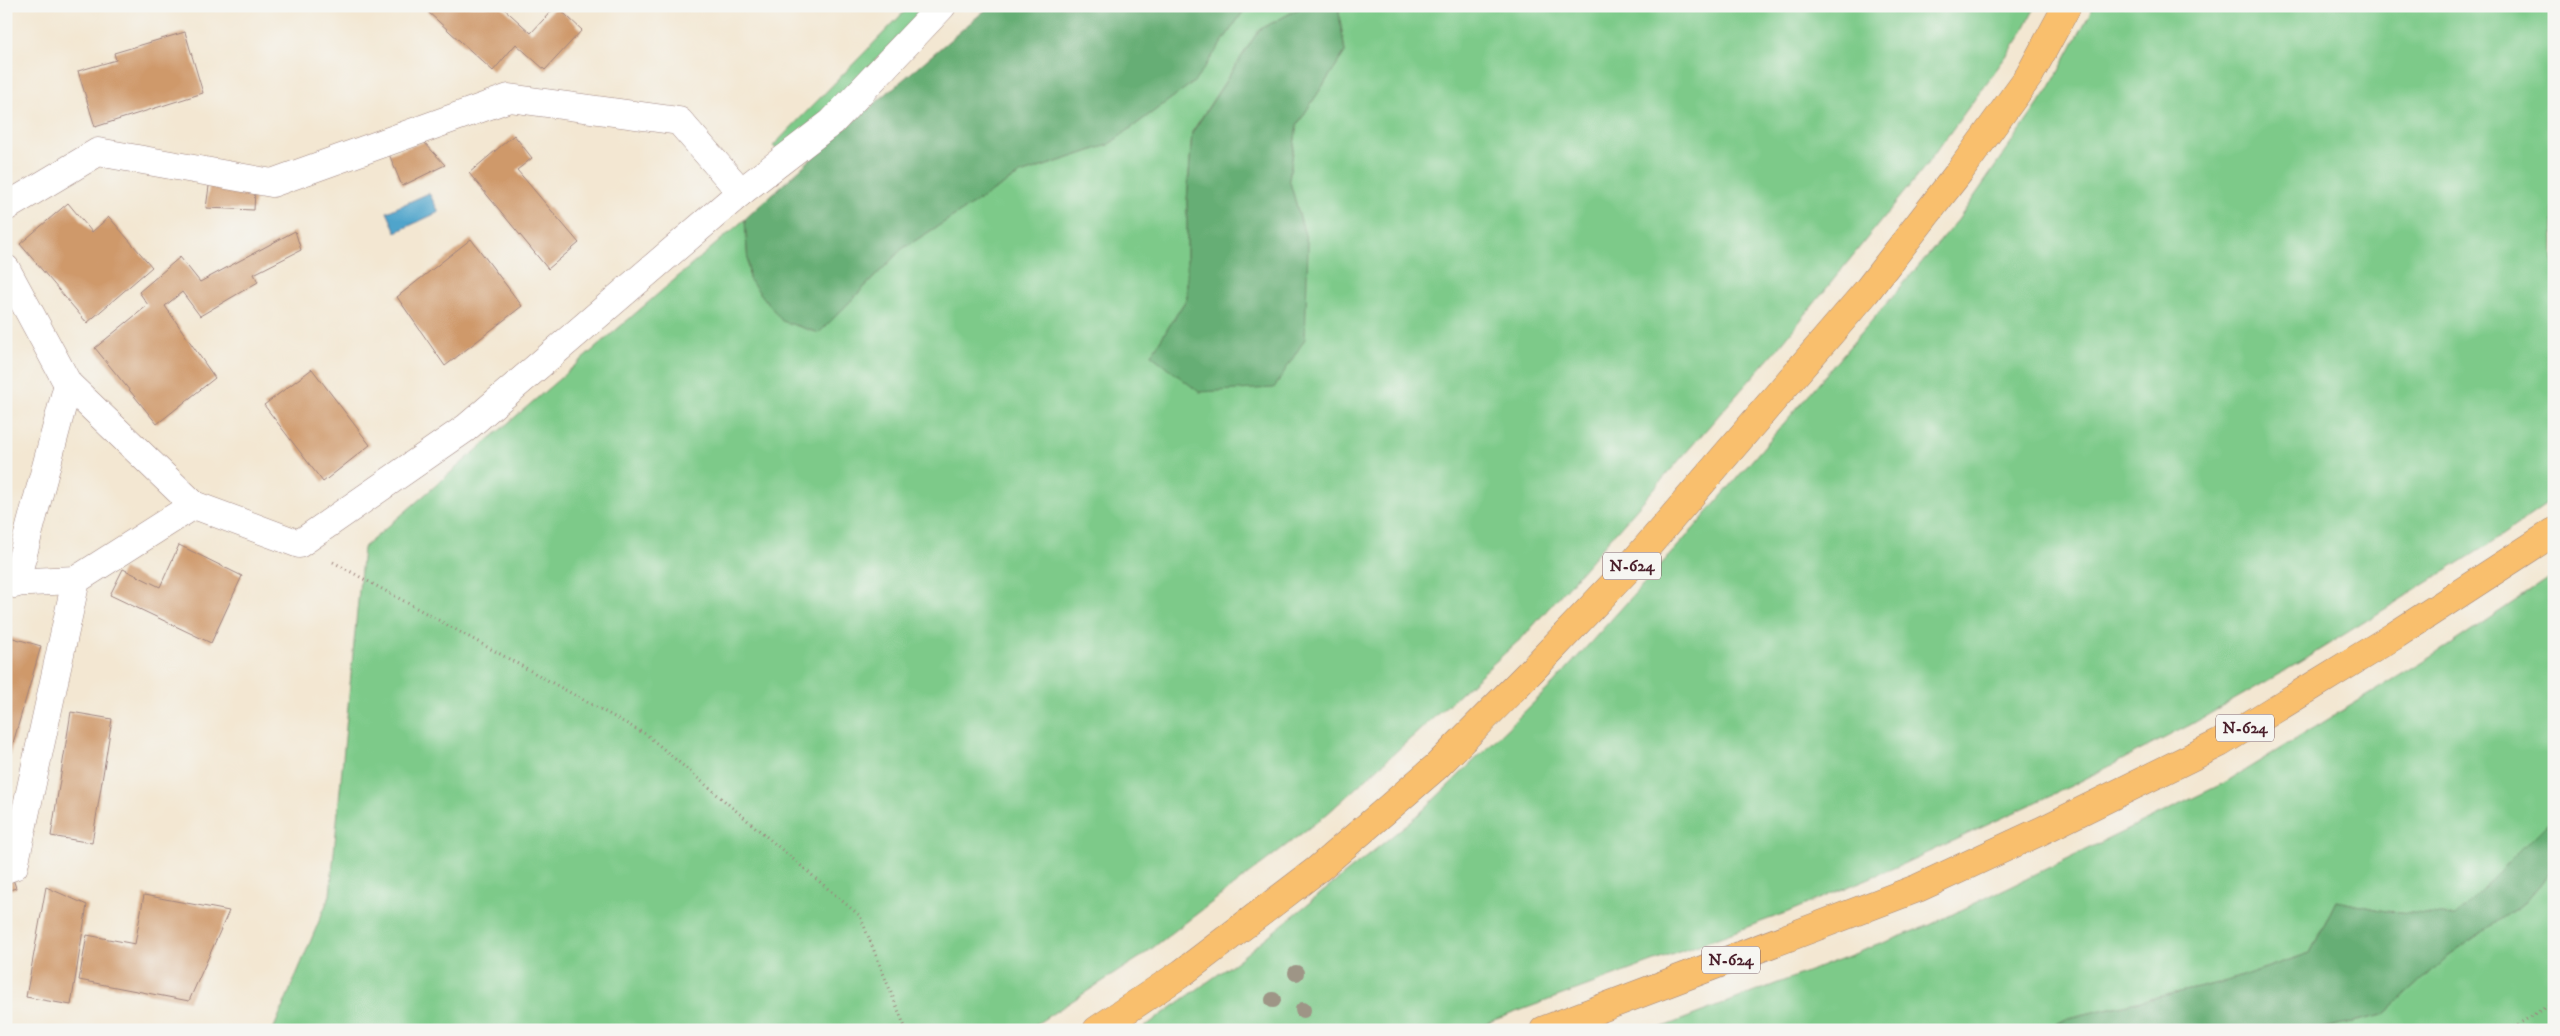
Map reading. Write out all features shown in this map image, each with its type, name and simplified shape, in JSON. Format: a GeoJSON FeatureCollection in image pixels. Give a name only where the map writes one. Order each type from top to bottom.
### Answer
{"type":"FeatureCollection","features":[{"type":"Feature","properties":{"kind":"highway","name":"N-624"},"geometry":{"type":"LineString","coordinates":[[1097,1030],[1182,974],[1318,869],[1437,766],[1620,578],[1866,292],[1937,202],[2029,76],[2067,6]]}},
{"type":"Feature","properties":{"kind":"highway","name":"N-624"},"geometry":{"type":"LineString","coordinates":[[1544,1030],[1918,888],[2041,831],[2211,747],[2394,636],[2554,532]]}},
{"type":"Feature","properties":{"kind":"street"},"geometry":{"type":"LineString","coordinates":[[6,269],[68,384],[194,505],[299,544],[466,428],[741,192],[832,122],[942,6]]}},
{"type":"Feature","properties":{"kind":"street"},"geometry":{"type":"LineString","coordinates":[[6,207],[98,152],[272,183],[509,98],[679,121],[741,192]]}},
{"type":"Feature","properties":{"kind":"street"},"geometry":{"type":"LineString","coordinates":[[68,384],[11,584],[76,580],[194,505]]}},
{"type":"Feature","properties":{"kind":"street"},"geometry":{"type":"LineString","coordinates":[[6,869],[14,866],[76,580]]}},
{"type":"Feature","properties":{"kind":"path"},"geometry":{"type":"LineString","coordinates":[[299,544],[647,735],[860,916],[905,1027]]}},
{"type":"Feature","properties":{"kind":"path"},"geometry":{"type":"LineString","coordinates":[[2509,1030],[2554,1002]]}},
{"type":"Feature","properties":{"kind":"green space"},"geometry":{"type":"Polygon","coordinates":[[[910,6],[928,6],[783,155],[773,146],[910,6]]]}},
{"type":"Feature","properties":{"kind":"green space"},"geometry":{"type":"Polygon","coordinates":[[[990,6],[1247,6],[1195,81],[1108,145],[1020,174],[902,249],[819,333],[782,321],[749,279],[745,219],[833,139],[990,6]]]}},
{"type":"Feature","properties":{"kind":"green space"},"geometry":{"type":"Polygon","coordinates":[[[1247,6],[1304,6],[1259,30],[1192,132],[1187,202],[1187,298],[1151,355],[1308,246],[1289,179],[1297,125],[1345,52],[1338,6],[2036,6],[2018,40],[1927,164],[1779,347],[1525,635],[1327,814],[1142,956],[1027,1030],[273,1030],[330,895],[363,548],[745,219],[749,279],[819,333],[902,249],[1020,174],[1108,145],[1195,81],[1247,6]]]}},
{"type":"Feature","properties":{"kind":"green space"},"geometry":{"type":"Polygon","coordinates":[[[1304,6],[1338,6],[1345,52],[1297,125],[1289,179],[1308,246],[1305,339],[1274,388],[1199,392],[1151,355],[1187,298],[1187,202],[1192,133],[1259,30],[1304,6]]]}},
{"type":"Feature","properties":{"kind":"green space"},"geometry":{"type":"Polygon","coordinates":[[[2094,6],[2554,6],[2554,499],[2486,546],[2300,662],[2192,724],[2071,786],[1903,864],[1788,912],[1467,1030],[1140,1030],[1237,961],[1417,816],[1554,683],[1695,527],[1958,220],[2049,89],[2094,6]]]}},
{"type":"Feature","properties":{"kind":"green space"},"geometry":{"type":"Polygon","coordinates":[[[2554,575],[2554,817],[2455,917],[2386,911],[2336,901],[2310,953],[2227,981],[2068,1018],[2045,1030],[1655,1030],[1930,925],[2224,783],[2448,646],[2554,575]]]}},
{"type":"Feature","properties":{"kind":"green space"},"geometry":{"type":"Polygon","coordinates":[[[2554,817],[2554,868],[2524,903],[2449,955],[2384,1015],[2314,1030],[2045,1030],[2068,1018],[2227,981],[2310,953],[2336,901],[2386,911],[2455,916],[2554,817]]]}},
{"type":"Feature","properties":{"kind":"green space"},"geometry":{"type":"Polygon","coordinates":[[[2554,868],[2554,1030],[2314,1030],[2384,1015],[2449,955],[2524,903],[2554,868]]]}},
{"type":"Feature","properties":{"kind":"water"},"geometry":{"type":"Polygon","coordinates":[[[429,193],[439,212],[396,232],[387,212],[429,193]]]}},
{"type":"Feature","properties":{"kind":"building"},"geometry":{"type":"Polygon","coordinates":[[[431,6],[501,6],[531,33],[556,6],[582,30],[545,70],[516,44],[493,71],[427,11],[431,6]]]}},
{"type":"Feature","properties":{"kind":"building"},"geometry":{"type":"Polygon","coordinates":[[[185,32],[203,93],[95,127],[78,71],[116,60],[114,53],[185,32]]]}},
{"type":"Feature","properties":{"kind":"building"},"geometry":{"type":"Polygon","coordinates":[[[514,135],[532,158],[517,170],[579,243],[548,269],[469,173],[514,135]]]}},
{"type":"Feature","properties":{"kind":"building"},"geometry":{"type":"Polygon","coordinates":[[[424,142],[445,165],[402,186],[389,154],[424,142]]]}},
{"type":"Feature","properties":{"kind":"building"},"geometry":{"type":"Polygon","coordinates":[[[210,179],[255,191],[254,210],[206,208],[210,179]]]}},
{"type":"Feature","properties":{"kind":"building"},"geometry":{"type":"Polygon","coordinates":[[[68,203],[92,232],[109,217],[152,267],[87,323],[20,244],[68,203]]]}},
{"type":"Feature","properties":{"kind":"building"},"geometry":{"type":"Polygon","coordinates":[[[295,231],[301,250],[254,274],[258,282],[200,316],[182,292],[165,306],[215,378],[157,424],[95,348],[148,305],[139,292],[180,257],[200,282],[295,231]]]}},
{"type":"Feature","properties":{"kind":"building"},"geometry":{"type":"Polygon","coordinates":[[[471,239],[522,306],[445,366],[397,297],[471,239]]]}},
{"type":"Feature","properties":{"kind":"building"},"geometry":{"type":"Polygon","coordinates":[[[312,369],[370,445],[323,482],[264,405],[312,369]]]}},
{"type":"Feature","properties":{"kind":"building"},"geometry":{"type":"Polygon","coordinates":[[[179,545],[242,576],[211,643],[110,595],[123,569],[160,587],[179,545]]]}},
{"type":"Feature","properties":{"kind":"building"},"geometry":{"type":"Polygon","coordinates":[[[6,636],[41,646],[7,764],[6,764],[6,636]]]}},
{"type":"Feature","properties":{"kind":"building"},"geometry":{"type":"Polygon","coordinates":[[[71,712],[112,719],[92,843],[51,836],[71,712]]]}},
{"type":"Feature","properties":{"kind":"building"},"geometry":{"type":"Polygon","coordinates":[[[12,876],[16,888],[6,891],[6,878],[12,876]]]}},
{"type":"Feature","properties":{"kind":"building"},"geometry":{"type":"Polygon","coordinates":[[[46,887],[87,905],[71,1005],[26,997],[46,887]]]}},
{"type":"Feature","properties":{"kind":"building"},"geometry":{"type":"Polygon","coordinates":[[[144,895],[229,911],[189,1001],[79,980],[87,935],[135,944],[144,895]]]}}]}
